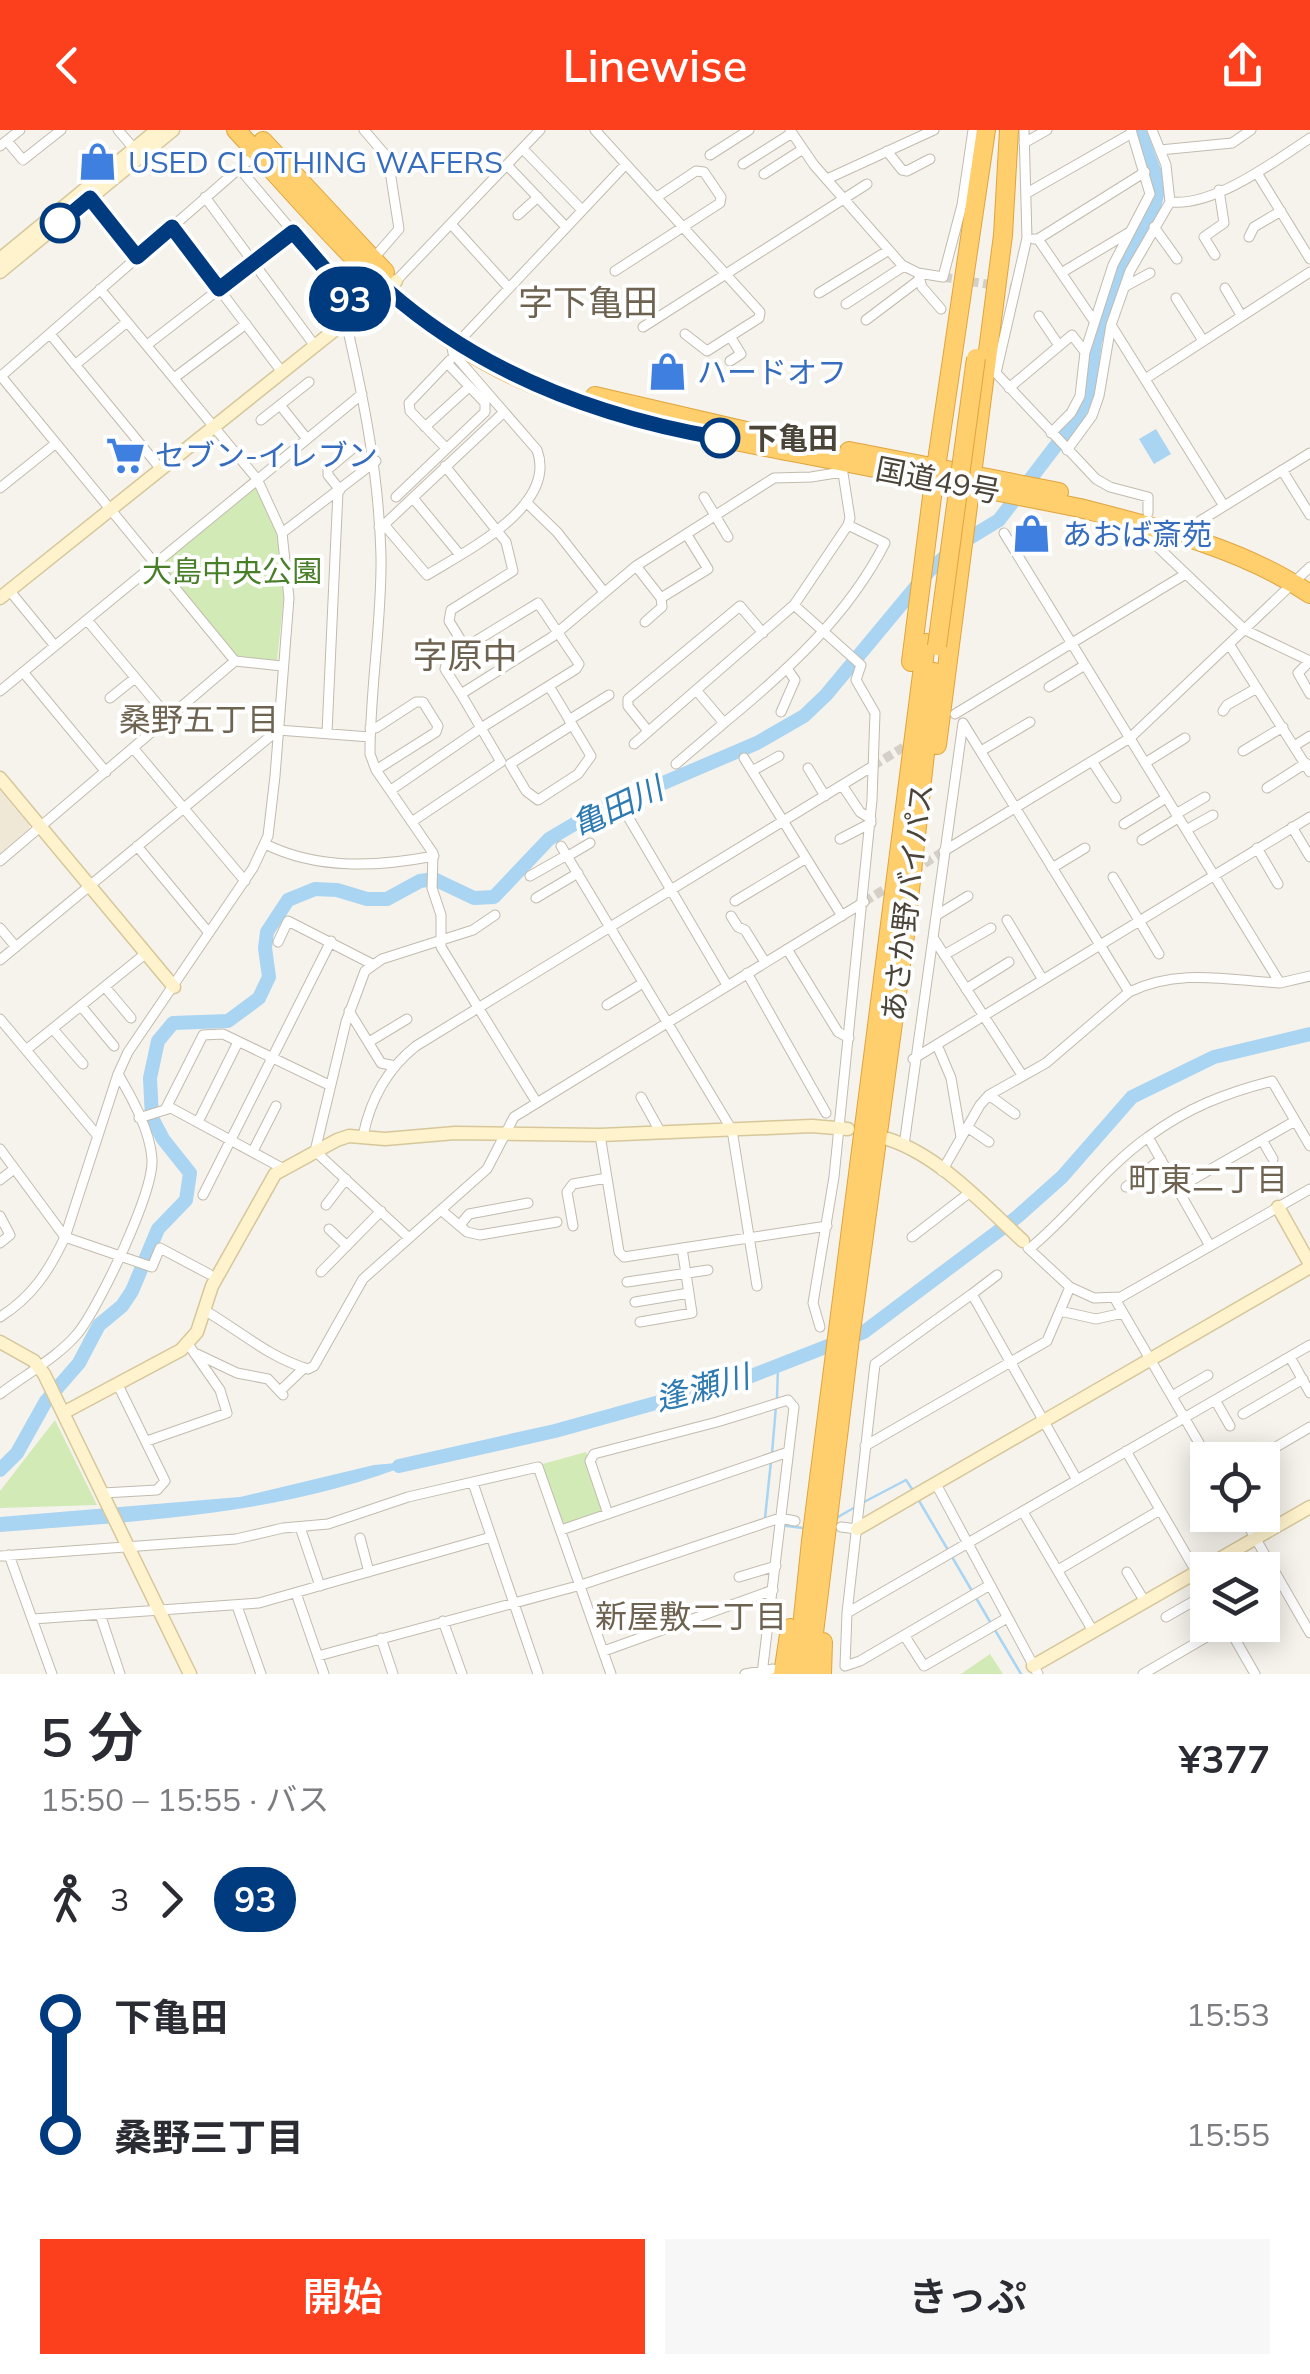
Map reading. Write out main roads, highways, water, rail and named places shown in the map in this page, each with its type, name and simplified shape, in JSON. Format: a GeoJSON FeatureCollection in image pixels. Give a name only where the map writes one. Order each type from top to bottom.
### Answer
{"type":"FeatureCollection","features":[{"type":"Feature","properties":{"kind":"highway","name":"国道49号"},"geometry":{"type":"LineString","coordinates":[[236,130],[326,231],[456,342],[542,388],[628,419],[842,466],[969,479],[1197,528],[1306,580]]}},
{"type":"Feature","properties":{"kind":"highway","name":"国道49号"},"geometry":{"type":"LineString","coordinates":[[252,130],[392,286]]}},
{"type":"Feature","properties":{"kind":"highway","name":"あさか野バイパス"},"geometry":{"type":"LineString","coordinates":[[970,357],[987,130]]}},
{"type":"Feature","properties":{"kind":"highway"},"geometry":{"type":"LineString","coordinates":[[895,871],[900,752],[935,474],[987,130]]}},
{"type":"Feature","properties":{"kind":"highway","name":"あさか野バイパス"},"geometry":{"type":"LineString","coordinates":[[809,1674],[895,871],[970,357],[996,218],[1006,130]]}},
{"type":"Feature","properties":{"kind":"highway"},"geometry":{"type":"LineString","coordinates":[[905,935],[942,715],[1003,235],[1006,130]]}},
{"type":"Feature","properties":{"kind":"highway","name":"国道49号"},"geometry":{"type":"LineString","coordinates":[[456,342],[612,401],[935,474]]}},
{"type":"Feature","properties":{"kind":"highway","name":"国道49号"},"geometry":{"type":"LineString","coordinates":[[1144,518],[1306,580]]}},
{"type":"Feature","properties":{"kind":"highway","name":"あさか野バイパス"},"geometry":{"type":"LineString","coordinates":[[846,1314],[905,935],[931,644]]}},
{"type":"Feature","properties":{"kind":"highway","name":"あさか野バイパス"},"geometry":{"type":"LineString","coordinates":[[797,1674],[826,1533]]}},
{"type":"Feature","properties":{"kind":"highway"},"geometry":{"type":"LineString","coordinates":[[770,1671],[800,1566],[826,1533]]}},
{"type":"Feature","properties":{"kind":"highway"},"geometry":{"type":"LineString","coordinates":[[822,1674],[826,1533]]}},
{"type":"Feature","properties":{"kind":"water"},"geometry":{"type":"Polygon","coordinates":[[[1156,429],[1171,454],[1154,464],[1139,439],[1156,429]]]}},
{"type":"Feature","properties":{"kind":"water"},"geometry":{"type":"Polygon","coordinates":[[[419,1461],[316,1494],[212,1513],[0,1532],[0,1517],[240,1497],[374,1465],[419,1461]]]}},
{"type":"Feature","properties":{"kind":"waterway","name":"亀田川"},"geometry":{"type":"LineString","coordinates":[[0,1470],[17,1453],[46,1401],[79,1363],[99,1325],[122,1306],[158,1229],[186,1200],[190,1173],[152,1118],[150,1078],[158,1041],[173,1023],[228,1021],[259,998],[269,977],[267,932],[288,900],[315,889],[387,899],[420,881],[434,879],[474,898],[494,897],[549,839],[593,813],[757,743],[804,716],[929,571],[958,545],[999,520],[1074,422],[1088,397],[1095,342],[1111,294],[1128,252],[1154,207],[1158,191],[1139,130]]}},
{"type":"Feature","properties":{"kind":"waterway","name":"逢瀬川"},"geometry":{"type":"LineString","coordinates":[[399,1466],[555,1431],[746,1378],[864,1332],[1017,1217],[1062,1177],[1132,1097],[1214,1057],[1310,1034]]}},
{"type":"Feature","properties":{"kind":"waterway"},"geometry":{"type":"LineString","coordinates":[[777,1398],[778,1367]]}},
{"type":"Feature","properties":{"kind":"waterway"},"geometry":{"type":"LineString","coordinates":[[772,1453],[776,1406]]}},
{"type":"Feature","properties":{"kind":"waterway"},"geometry":{"type":"LineString","coordinates":[[765,1518],[771,1461]]}},
{"type":"Feature","properties":{"kind":"waterway"},"geometry":{"type":"LineString","coordinates":[[864,1502],[906,1480],[914,1492]]}},
{"type":"Feature","properties":{"kind":"waterway"},"geometry":{"type":"LineString","coordinates":[[918,1499],[972,1591]]}},
{"type":"Feature","properties":{"kind":"waterway"},"geometry":{"type":"LineString","coordinates":[[838,1517],[857,1506]]}},
{"type":"Feature","properties":{"kind":"waterway"},"geometry":{"type":"LineString","coordinates":[[771,1524],[803,1528]]}},
{"type":"Feature","properties":{"kind":"waterway"},"geometry":{"type":"LineString","coordinates":[[976,1598],[1021,1674]]}},
{"type":"Feature","properties":{"kind":"tunnel"},"geometry":{"type":"LineString","coordinates":[[943,277],[1017,289]]}},
{"type":"Feature","properties":{"kind":"tunnel"},"geometry":{"type":"LineString","coordinates":[[873,766],[910,743]]}},
{"type":"Feature","properties":{"kind":"tunnel"},"geometry":{"type":"LineString","coordinates":[[913,871],[944,851]]}},
{"type":"Feature","properties":{"kind":"tunnel"},"geometry":{"type":"LineString","coordinates":[[864,902],[896,882]]}},
{"type":"Feature","properties":{"kind":"place","name":"USED CLOTHING WAFERS"},"geometry":{"type":"Point","coordinates":[98,162]}},
{"type":"Feature","properties":{"kind":"place","name":"ハードオフ"},"geometry":{"type":"Point","coordinates":[667,372]}},
{"type":"Feature","properties":{"kind":"place","name":"下亀田"},"geometry":{"type":"Point","coordinates":[720,438]}},
{"type":"Feature","properties":{"kind":"place","name":"セブン-イレブン"},"geometry":{"type":"Point","coordinates":[125,455]}},
{"type":"Feature","properties":{"kind":"place","name":"あおば斎苑"},"geometry":{"type":"Point","coordinates":[1032,534]}},
{"type":"Feature","properties":{"kind":"district","name":"字下亀田"},"geometry":{"type":"Point","coordinates":[588,302]}},
{"type":"Feature","properties":{"kind":"district","name":"字原中"},"geometry":{"type":"Point","coordinates":[465,655]}},
{"type":"Feature","properties":{"kind":"district","name":"桑野五丁目"},"geometry":{"type":"Point","coordinates":[199,719]}},
{"type":"Feature","properties":{"kind":"district","name":"町東二丁目"},"geometry":{"type":"Point","coordinates":[1208,1179]}},
{"type":"Feature","properties":{"kind":"district","name":"新屋敷二丁目"},"geometry":{"type":"Point","coordinates":[691,1616]}},
{"type":"Feature","properties":{"kind":"park label","name":"大島中央公園"},"geometry":{"type":"Point","coordinates":[232,571]}}]}
